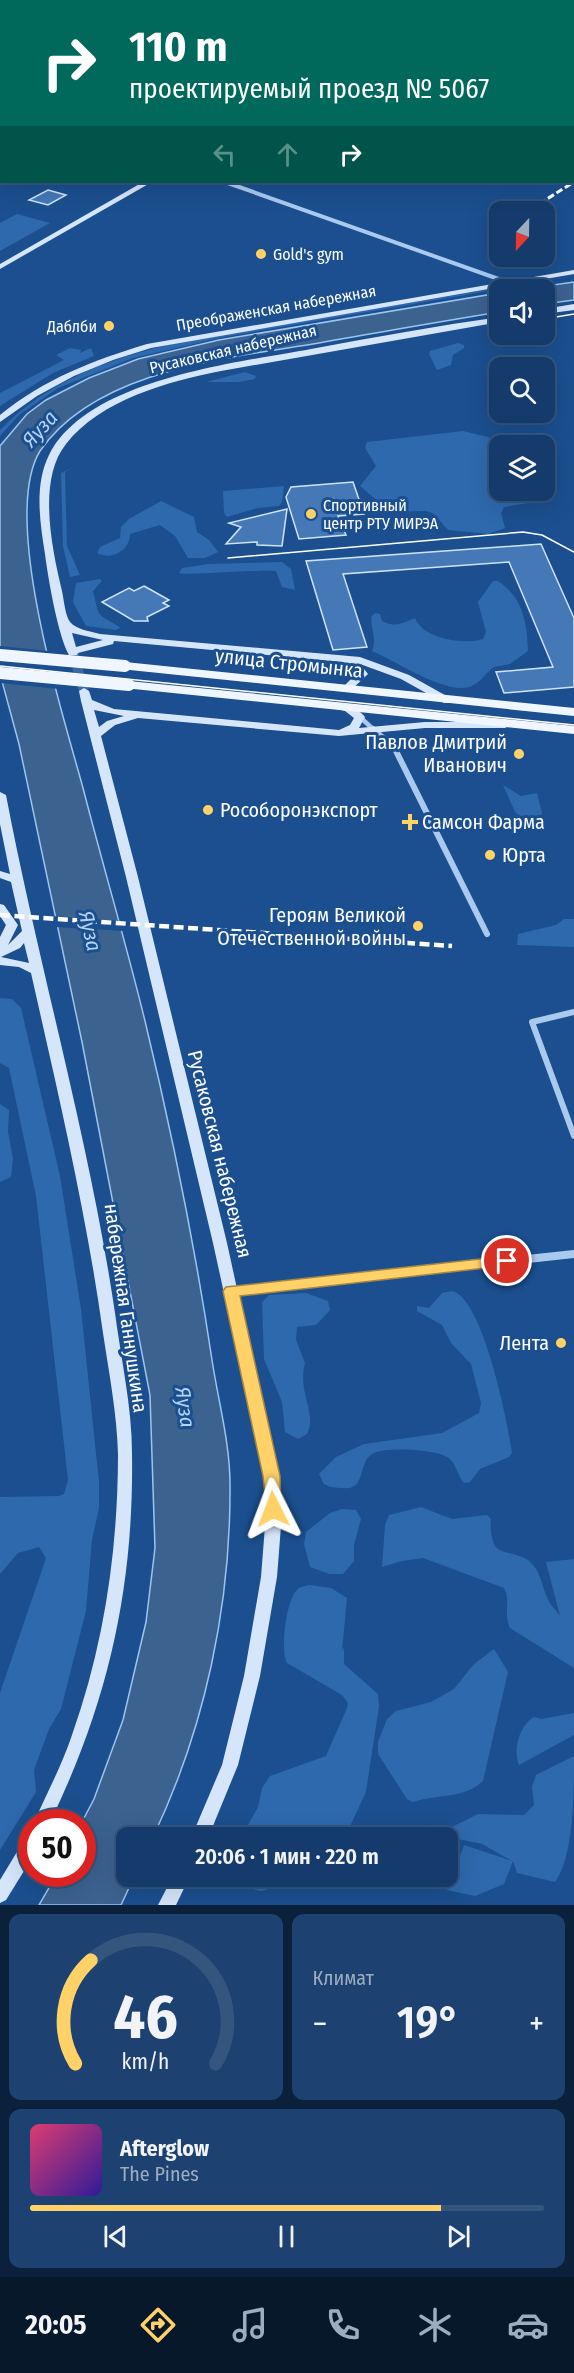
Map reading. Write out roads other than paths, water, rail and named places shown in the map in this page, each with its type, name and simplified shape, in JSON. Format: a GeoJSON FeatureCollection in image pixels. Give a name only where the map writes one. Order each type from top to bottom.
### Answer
{"type":"FeatureCollection","features":[{"type":"Feature","properties":{"kind":"main road"},"geometry":{"type":"LineString","coordinates":[[0,267],[146,183]]}},
{"type":"Feature","properties":{"kind":"main road","name":"Преображенская набережная"},"geometry":{"type":"LineString","coordinates":[[527,279],[574,272]]}},
{"type":"Feature","properties":{"kind":"main road","name":"Преображенская набережная"},"geometry":{"type":"LineString","coordinates":[[0,419],[51,383],[126,353],[181,339],[489,285]]}},
{"type":"Feature","properties":{"kind":"main road"},"geometry":{"type":"LineString","coordinates":[[555,311],[574,308]]}},
{"type":"Feature","properties":{"kind":"main road","name":"Русаковская набережная"},"geometry":{"type":"LineString","coordinates":[[128,639],[96,643],[73,652],[64,622],[47,534],[48,469],[65,440],[94,415],[147,388],[207,371],[489,321]]}},
{"type":"Feature","properties":{"kind":"main road"},"geometry":{"type":"LineString","coordinates":[[64,622],[74,630],[89,635],[360,660],[378,666],[448,701]]}},
{"type":"Feature","properties":{"kind":"main road","name":"улица Стромынка"},"geometry":{"type":"LineString","coordinates":[[0,655],[574,712]]}},
{"type":"Feature","properties":{"kind":"main road"},"geometry":{"type":"LineString","coordinates":[[336,658],[363,671],[362,678],[347,688]]}},
{"type":"Feature","properties":{"kind":"main road","name":"улица Стромынка"},"geometry":{"type":"LineString","coordinates":[[0,673],[574,730]]}},
{"type":"Feature","properties":{"kind":"main road","name":"Русаковская набережная"},"geometry":{"type":"LineString","coordinates":[[142,715],[113,712],[96,707],[85,696],[132,877],[231,1291],[271,1476],[273,1526],[269,1577],[252,1679],[230,1765],[204,1827]]}},
{"type":"Feature","properties":{"kind":"main road"},"geometry":{"type":"LineString","coordinates":[[336,706],[349,709],[360,717],[354,727],[339,732]]}},
{"type":"Feature","properties":{"kind":"main road"},"geometry":{"type":"LineString","coordinates":[[95,735],[111,723],[142,715],[339,732],[425,725],[518,726]]}},
{"type":"Feature","properties":{"kind":"main road","name":"набережная Ганнушкина"},"geometry":{"type":"LineString","coordinates":[[0,795],[27,932],[85,1173],[108,1306],[125,1454],[117,1590],[93,1694],[60,1788],[49,1809]]}},
{"type":"Feature","properties":{"kind":"main road"},"geometry":{"type":"LineString","coordinates":[[0,841],[6,829]]}},
{"type":"Feature","properties":{"kind":"main road"},"geometry":{"type":"LineString","coordinates":[[0,874],[16,880]]}},
{"type":"Feature","properties":{"kind":"main road"},"geometry":{"type":"LineString","coordinates":[[0,908],[12,925],[0,948]]}},
{"type":"Feature","properties":{"kind":"main road"},"geometry":{"type":"LineString","coordinates":[[0,954],[16,945],[27,932]]}},
{"type":"Feature","properties":{"kind":"main road"},"geometry":{"type":"LineString","coordinates":[[0,961],[22,964],[37,971]]}},
{"type":"Feature","properties":{"kind":"main road"},"geometry":{"type":"LineString","coordinates":[[0,1895],[18,1865]]}},
{"type":"Feature","properties":{"kind":"main road"},"geometry":{"type":"LineString","coordinates":[[167,1905],[176,1887]]}},
{"type":"Feature","properties":{"kind":"street"},"geometry":{"type":"LineString","coordinates":[[228,183],[499,279]]}},
{"type":"Feature","properties":{"kind":"street"},"geometry":{"type":"LineString","coordinates":[[360,717],[395,749],[487,934]]}},
{"type":"Feature","properties":{"kind":"street"},"geometry":{"type":"LineString","coordinates":[[574,1012],[532,1022],[574,1136]]}},
{"type":"Feature","properties":{"kind":"street"},"geometry":{"type":"LineString","coordinates":[[231,1291],[574,1254]]}},
{"type":"Feature","properties":{"kind":"water"},"geometry":{"type":"Polygon","coordinates":[[[574,282],[574,300],[555,303],[555,285],[574,282]]]}},
{"type":"Feature","properties":{"kind":"water","name":"Яуза"},"geometry":{"type":"Polygon","coordinates":[[[489,295],[489,314],[206,362],[129,385],[95,402],[64,423],[40,451],[30,481],[27,521],[39,617],[62,714],[138,992],[164,1105],[198,1275],[226,1437],[230,1484],[226,1575],[211,1665],[187,1753],[157,1827],[116,1827],[116,1887],[129,1887],[121,1905],[39,1905],[49,1887],[96,1887],[96,1809],[89,1809],[123,1720],[146,1622],[155,1548],[150,1395],[82,1042],[19,744],[0,674],[0,446],[27,414],[46,400],[89,378],[138,359],[219,340],[489,295]]]}},
{"type":"Feature","properties":{"kind":"tunnel"},"geometry":{"type":"LineString","coordinates":[[73,653],[84,691]]}},
{"type":"Feature","properties":{"kind":"tram line"},"geometry":{"type":"LineString","coordinates":[[555,317],[574,314]]}},
{"type":"Feature","properties":{"kind":"tram line"},"geometry":{"type":"LineString","coordinates":[[228,558],[523,532],[542,535],[574,552]]}},
{"type":"Feature","properties":{"kind":"tram line"},"geometry":{"type":"LineString","coordinates":[[0,666],[574,725]]}},
{"type":"Feature","properties":{"kind":"railway"},"geometry":{"type":"LineString","coordinates":[[544,201],[572,183]]}},
{"type":"Feature","properties":{"kind":"railway"},"geometry":{"type":"LineString","coordinates":[[0,915],[452,946]]}},
{"type":"Feature","properties":{"kind":"place","name":"Gold's gym"},"geometry":{"type":"Point","coordinates":[261,254]}},
{"type":"Feature","properties":{"kind":"place","name":"Даблби"},"geometry":{"type":"Point","coordinates":[109,326]}},
{"type":"Feature","properties":{"kind":"place","name":"Спортивный центр РТУ МИРЭА"},"geometry":{"type":"Point","coordinates":[311,514]}},
{"type":"Feature","properties":{"kind":"place","name":"Павлов Дмитрий Иванович"},"geometry":{"type":"Point","coordinates":[519,754]}},
{"type":"Feature","properties":{"kind":"place","name":"Рособоронэкспорт"},"geometry":{"type":"Point","coordinates":[208,810]}},
{"type":"Feature","properties":{"kind":"place","name":"Самсон Фарма"},"geometry":{"type":"Point","coordinates":[410,822]}},
{"type":"Feature","properties":{"kind":"place","name":"Юрта"},"geometry":{"type":"Point","coordinates":[490,855]}},
{"type":"Feature","properties":{"kind":"place","name":"Героям Великой Отечественной войны"},"geometry":{"type":"Point","coordinates":[418,926]}},
{"type":"Feature","properties":{"kind":"place","name":"Лента"},"geometry":{"type":"Point","coordinates":[561,1343]}}]}
